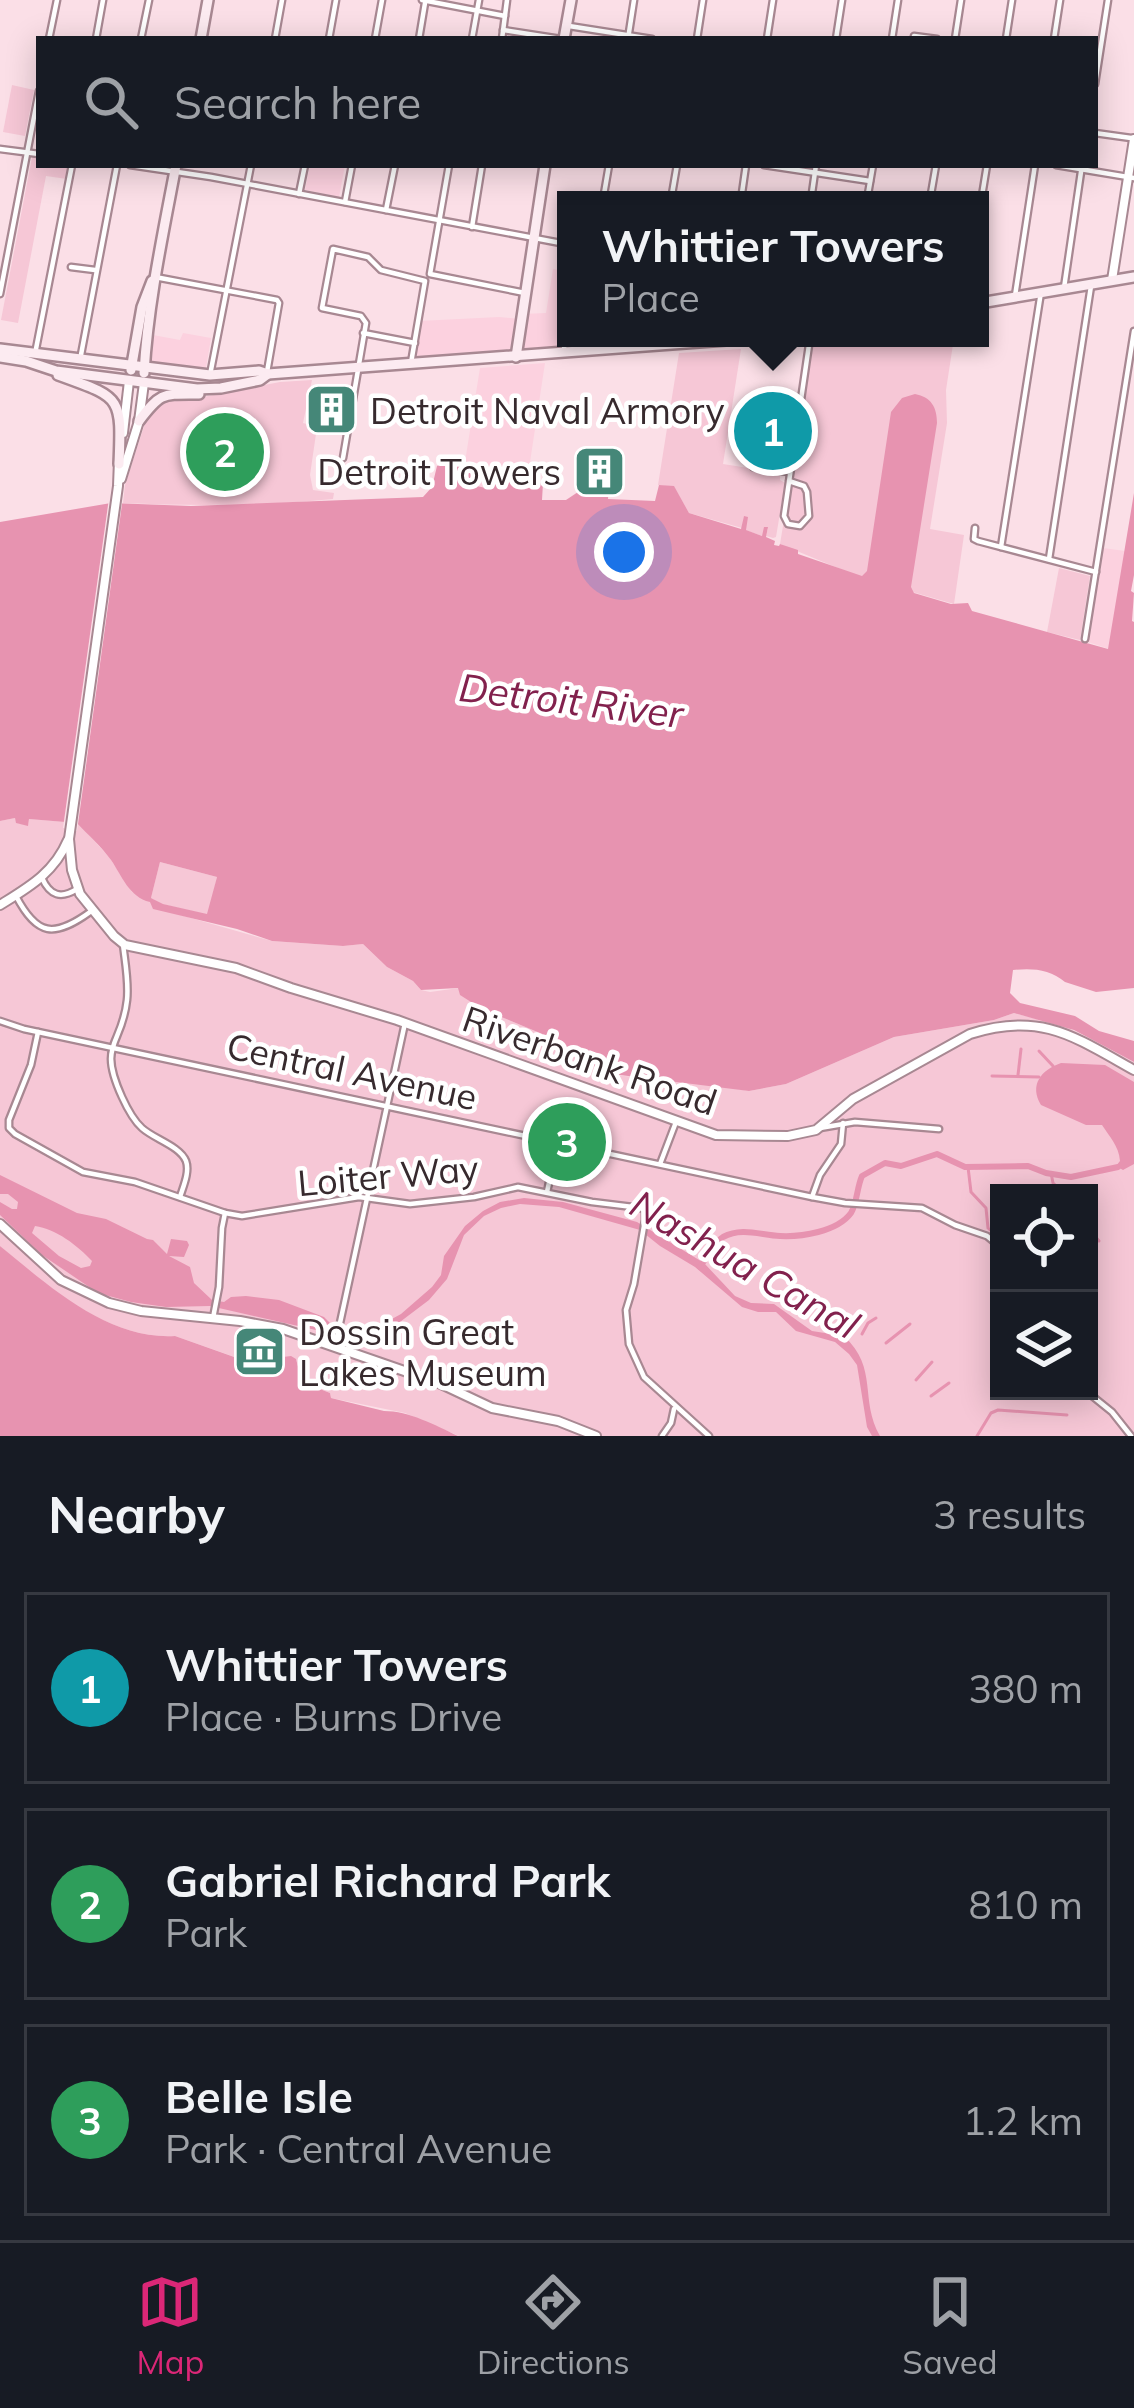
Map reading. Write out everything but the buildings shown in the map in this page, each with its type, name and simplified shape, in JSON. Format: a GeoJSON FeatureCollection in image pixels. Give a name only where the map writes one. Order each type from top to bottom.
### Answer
{"type":"FeatureCollection","features":[{"type":"Feature","properties":{"kind":"main road"},"geometry":{"type":"LineString","coordinates":[[202,36],[208,0]]}},
{"type":"Feature","properties":{"kind":"main road"},"geometry":{"type":"LineString","coordinates":[[564,36],[571,0]]}},
{"type":"Feature","properties":{"kind":"main road"},"geometry":{"type":"LineString","coordinates":[[150,383],[140,350],[176,168]]}},
{"type":"Feature","properties":{"kind":"main road"},"geometry":{"type":"LineString","coordinates":[[516,357],[545,168]]}},
{"type":"Feature","properties":{"kind":"main road"},"geometry":{"type":"LineString","coordinates":[[989,301],[1134,277]]}},
{"type":"Feature","properties":{"kind":"main road"},"geometry":{"type":"LineString","coordinates":[[0,353],[211,375],[614,347]]}},
{"type":"Feature","properties":{"kind":"main road"},"geometry":{"type":"LineString","coordinates":[[95,376],[86,370],[88,366],[126,366],[140,350]]}},
{"type":"Feature","properties":{"kind":"main road"},"geometry":{"type":"LineString","coordinates":[[36,360],[56,371],[217,388]]}},
{"type":"Feature","properties":{"kind":"main road"},"geometry":{"type":"LineString","coordinates":[[36,360],[111,398],[121,420],[118,464]]}},
{"type":"Feature","properties":{"kind":"main road"},"geometry":{"type":"LineString","coordinates":[[56,371],[80,370],[80,360]]}},
{"type":"Feature","properties":{"kind":"main road"},"geometry":{"type":"LineString","coordinates":[[126,366],[129,381]]}},
{"type":"Feature","properties":{"kind":"main road"},"geometry":{"type":"LineString","coordinates":[[126,366],[150,383],[194,383],[197,378],[191,373]]}},
{"type":"Feature","properties":{"kind":"main road"},"geometry":{"type":"LineString","coordinates":[[139,421],[161,397],[204,394],[268,374]]}},
{"type":"Feature","properties":{"kind":"street"},"geometry":{"type":"LineString","coordinates":[[50,36],[57,0]]}},
{"type":"Feature","properties":{"kind":"street"},"geometry":{"type":"LineString","coordinates":[[97,36],[103,0]]}},
{"type":"Feature","properties":{"kind":"street"},"geometry":{"type":"LineString","coordinates":[[142,36],[148,0]]}},
{"type":"Feature","properties":{"kind":"street"},"geometry":{"type":"LineString","coordinates":[[276,36],[282,0]]}},
{"type":"Feature","properties":{"kind":"street"},"geometry":{"type":"LineString","coordinates":[[330,36],[336,0]]}},
{"type":"Feature","properties":{"kind":"street"},"geometry":{"type":"LineString","coordinates":[[376,36],[382,0]]}},
{"type":"Feature","properties":{"kind":"street"},"geometry":{"type":"LineString","coordinates":[[419,36],[425,0],[505,16]]}},
{"type":"Feature","properties":{"kind":"street"},"geometry":{"type":"LineString","coordinates":[[473,36],[479,0]]}},
{"type":"Feature","properties":{"kind":"street"},"geometry":{"type":"LineString","coordinates":[[502,36],[507,0]]}},
{"type":"Feature","properties":{"kind":"street"},"geometry":{"type":"LineString","coordinates":[[628,36],[634,0]]}},
{"type":"Feature","properties":{"kind":"street"},"geometry":{"type":"LineString","coordinates":[[697,36],[703,0]]}},
{"type":"Feature","properties":{"kind":"street"},"geometry":{"type":"LineString","coordinates":[[767,36],[772,0]]}},
{"type":"Feature","properties":{"kind":"street"},"geometry":{"type":"LineString","coordinates":[[836,36],[842,0]]}},
{"type":"Feature","properties":{"kind":"street"},"geometry":{"type":"LineString","coordinates":[[892,36],[898,0]]}},
{"type":"Feature","properties":{"kind":"street"},"geometry":{"type":"LineString","coordinates":[[956,36],[962,0]]}},
{"type":"Feature","properties":{"kind":"street"},"geometry":{"type":"LineString","coordinates":[[1006,36],[1012,0]]}},
{"type":"Feature","properties":{"kind":"street"},"geometry":{"type":"LineString","coordinates":[[1054,36],[1060,0]]}},
{"type":"Feature","properties":{"kind":"street"},"geometry":{"type":"LineString","coordinates":[[1098,65],[1108,0]]}},
{"type":"Feature","properties":{"kind":"street"},"geometry":{"type":"LineString","coordinates":[[567,26],[622,36]]}},
{"type":"Feature","properties":{"kind":"street"},"geometry":{"type":"LineString","coordinates":[[503,30],[543,36]]}},
{"type":"Feature","properties":{"kind":"street"},"geometry":{"type":"LineString","coordinates":[[0,294],[36,106]]}},
{"type":"Feature","properties":{"kind":"street"},"geometry":{"type":"LineString","coordinates":[[1098,133],[1134,138],[1112,280]]}},
{"type":"Feature","properties":{"kind":"street"},"geometry":{"type":"LineString","coordinates":[[0,149],[36,154]]}},
{"type":"Feature","properties":{"kind":"street"},"geometry":{"type":"LineString","coordinates":[[36,360],[71,168]]}},
{"type":"Feature","properties":{"kind":"street"},"geometry":{"type":"LineString","coordinates":[[80,360],[116,168]]}},
{"type":"Feature","properties":{"kind":"street"},"geometry":{"type":"LineString","coordinates":[[176,168],[557,242]]}},
{"type":"Feature","properties":{"kind":"street"},"geometry":{"type":"LineString","coordinates":[[211,375],[250,168]]}},
{"type":"Feature","properties":{"kind":"street"},"geometry":{"type":"LineString","coordinates":[[299,194],[304,168]]}},
{"type":"Feature","properties":{"kind":"street"},"geometry":{"type":"LineString","coordinates":[[345,202],[351,168]]}},
{"type":"Feature","properties":{"kind":"street"},"geometry":{"type":"LineString","coordinates":[[386,210],[394,168]]}},
{"type":"Feature","properties":{"kind":"street"},"geometry":{"type":"LineString","coordinates":[[448,168],[429,272],[525,293]]}},
{"type":"Feature","properties":{"kind":"street"},"geometry":{"type":"LineString","coordinates":[[472,227],[482,168]]}},
{"type":"Feature","properties":{"kind":"street"},"geometry":{"type":"LineString","coordinates":[[868,191],[872,168]]}},
{"type":"Feature","properties":{"kind":"street"},"geometry":{"type":"LineString","coordinates":[[1015,296],[1035,168]]}},
{"type":"Feature","properties":{"kind":"street"},"geometry":{"type":"LineString","coordinates":[[1064,288],[1082,168]]}},
{"type":"Feature","properties":{"kind":"street"},"geometry":{"type":"LineString","coordinates":[[1087,168],[1131,177]]}},
{"type":"Feature","properties":{"kind":"street"},"geometry":{"type":"LineString","coordinates":[[815,169],[870,182]]}},
{"type":"Feature","properties":{"kind":"street"},"geometry":{"type":"LineString","coordinates":[[344,458],[364,318],[322,308],[333,249],[368,256],[381,270],[424,281],[411,364]]}},
{"type":"Feature","properties":{"kind":"street"},"geometry":{"type":"LineString","coordinates":[[71,267],[97,270]]}},
{"type":"Feature","properties":{"kind":"street"},"geometry":{"type":"LineString","coordinates":[[155,277],[278,301],[268,374]]}},
{"type":"Feature","properties":{"kind":"street"},"geometry":{"type":"LineString","coordinates":[[1049,560],[1092,284]]}},
{"type":"Feature","properties":{"kind":"street"},"geometry":{"type":"LineString","coordinates":[[1001,547],[1041,292]]}},
{"type":"Feature","properties":{"kind":"street"},"geometry":{"type":"LineString","coordinates":[[1085,639],[1134,331]]}},
{"type":"Feature","properties":{"kind":"street"},"geometry":{"type":"LineString","coordinates":[[363,333],[415,343]]}},
{"type":"Feature","properties":{"kind":"street"},"geometry":{"type":"LineString","coordinates":[[563,354],[564,347]]}},
{"type":"Feature","properties":{"kind":"street"},"geometry":{"type":"LineString","coordinates":[[789,481],[807,492],[809,516],[800,526],[784,518],[789,481],[809,347]]}},
{"type":"Feature","properties":{"kind":"street"},"geometry":{"type":"LineString","coordinates":[[77,889],[69,838],[129,381]]}},
{"type":"Feature","properties":{"kind":"street"},"geometry":{"type":"LineString","coordinates":[[118,486],[150,383]]}},
{"type":"Feature","properties":{"kind":"street"},"geometry":{"type":"LineString","coordinates":[[128,394],[135,390],[142,397]]}},
{"type":"Feature","properties":{"kind":"street"},"geometry":{"type":"LineString","coordinates":[[753,467],[791,472]]}},
{"type":"Feature","properties":{"kind":"street"},"geometry":{"type":"LineString","coordinates":[[975,528],[976,540],[1096,572]]}},
{"type":"Feature","properties":{"kind":"street"},"geometry":{"type":"LineString","coordinates":[[42,878],[58,862],[69,838]]}},
{"type":"Feature","properties":{"kind":"street"},"geometry":{"type":"LineString","coordinates":[[0,905],[65,867],[92,910],[123,944],[127,1003],[110,1061],[134,1119],[185,1160],[187,1171],[179,1197]]}},
{"type":"Feature","properties":{"kind":"street"},"geometry":{"type":"LineString","coordinates":[[42,878],[58,896],[77,889]]}},
{"type":"Feature","properties":{"kind":"street"},"geometry":{"type":"LineString","coordinates":[[16,896],[35,924],[47,930],[63,928],[92,910]]}},
{"type":"Feature","properties":{"kind":"street","name":"Riverbank Road"},"geometry":{"type":"LineString","coordinates":[[123,944],[236,968],[716,1135],[796,1136],[820,1128],[853,1099],[986,1029],[1029,1026],[1062,1031],[1134,1070]]}},
{"type":"Feature","properties":{"kind":"street","name":"Central Avenue"},"geometry":{"type":"LineString","coordinates":[[0,1021],[812,1197],[927,1209],[990,1238]]}},
{"type":"Feature","properties":{"kind":"street"},"geometry":{"type":"LineString","coordinates":[[336,1342],[405,1023]]}},
{"type":"Feature","properties":{"kind":"street","name":"Loiter Way"},"geometry":{"type":"LineString","coordinates":[[38,1032],[9,1126],[15,1134],[83,1172],[136,1182],[242,1216],[367,1198],[410,1204],[518,1187],[645,1211],[626,1310],[626,1334],[643,1375],[674,1406]]}},
{"type":"Feature","properties":{"kind":"street"},"geometry":{"type":"LineString","coordinates":[[660,1164],[676,1122]]}},
{"type":"Feature","properties":{"kind":"street"},"geometry":{"type":"LineString","coordinates":[[812,1197],[841,1144],[843,1123]]}},
{"type":"Feature","properties":{"kind":"street"},"geometry":{"type":"LineString","coordinates":[[820,1128],[843,1123],[939,1129]]}},
{"type":"Feature","properties":{"kind":"street"},"geometry":{"type":"LineString","coordinates":[[547,1192],[557,1142]]}},
{"type":"Feature","properties":{"kind":"street"},"geometry":{"type":"LineString","coordinates":[[214,1314],[225,1213]]}},
{"type":"Feature","properties":{"kind":"street"},"geometry":{"type":"LineString","coordinates":[[0,1224],[49,1271],[88,1295],[140,1311],[214,1314],[336,1342],[492,1408],[558,1421],[596,1436]]}},
{"type":"Feature","properties":{"kind":"street"},"geometry":{"type":"LineString","coordinates":[[1097,1400],[1131,1436]]}},
{"type":"Feature","properties":{"kind":"street"},"geometry":{"type":"LineString","coordinates":[[662,1436],[670,1426],[674,1406],[709,1436]]}},
{"type":"Feature","properties":{"kind":"shaded area"},"geometry":{"type":"Polygon","coordinates":[[[12,85],[34,90],[25,136],[3,132],[12,85]]]}},
{"type":"Feature","properties":{"kind":"shaded area"},"geometry":{"type":"Polygon","coordinates":[[[32,157],[36,168],[69,168],[67,179],[46,176],[18,323],[1,320],[32,157]]]}},
{"type":"Feature","properties":{"kind":"shaded area"},"geometry":{"type":"Polygon","coordinates":[[[309,168],[344,168],[339,197],[305,190],[309,168]]]}},
{"type":"Feature","properties":{"kind":"shaded area"},"geometry":{"type":"Polygon","coordinates":[[[553,269],[557,270],[557,347],[629,347],[411,363],[419,321],[520,319],[522,314],[546,313],[553,269]]]}},
{"type":"Feature","properties":{"kind":"shaded area"},"geometry":{"type":"Polygon","coordinates":[[[183,333],[211,338],[206,368],[151,363],[153,335],[180,340],[183,333]]]}},
{"type":"Feature","properties":{"kind":"shaded area"},"geometry":{"type":"Polygon","coordinates":[[[813,347],[953,347],[947,423],[930,529],[964,535],[954,604],[857,576],[780,544],[813,347]]]}},
{"type":"Feature","properties":{"kind":"shaded area"},"geometry":{"type":"Polygon","coordinates":[[[741,349],[723,464],[780,473],[785,483],[773,538],[766,536],[768,528],[762,536],[745,530],[747,517],[742,528],[689,513],[674,487],[658,485],[679,353],[741,349]]]}},
{"type":"Feature","properties":{"kind":"shaded area"},"geometry":{"type":"Polygon","coordinates":[[[545,363],[527,482],[487,488],[472,485],[475,471],[464,468],[480,368],[545,363]]]}},
{"type":"Feature","properties":{"kind":"shaded area"},"geometry":{"type":"Polygon","coordinates":[[[312,380],[303,423],[317,427],[310,475],[313,490],[334,493],[333,499],[228,505],[123,503],[153,406],[169,397],[203,397],[312,380]]]}},
{"type":"Feature","properties":{"kind":"shaded area"},"geometry":{"type":"Polygon","coordinates":[[[1103,548],[1125,551],[1109,649],[1088,642],[1103,548]]]}},
{"type":"Feature","properties":{"kind":"shaded area"},"geometry":{"type":"Polygon","coordinates":[[[1059,568],[1090,576],[1080,640],[1047,632],[1059,568]]]}},
{"type":"Feature","properties":{"kind":"shaded area"},"geometry":{"type":"Polygon","coordinates":[[[0,821],[78,823],[132,892],[170,912],[272,941],[363,944],[421,990],[459,988],[461,995],[482,1009],[552,1038],[613,1075],[749,1091],[786,1084],[894,1037],[1014,1013],[1067,1027],[1134,1062],[1134,1436],[459,1436],[405,1413],[331,1398],[330,1393],[302,1382],[296,1359],[283,1357],[277,1372],[175,1336],[150,1335],[103,1320],[38,1278],[0,1246],[0,821]]]}},
{"type":"Feature","properties":{"kind":"shaded area"},"geometry":{"type":"Polygon","coordinates":[[[160,862],[217,877],[208,915],[151,898],[160,862]]]}},
{"type":"Feature","properties":{"kind":"water","name":"Detroit River"},"geometry":{"type":"Polygon","coordinates":[[[915,394],[925,398],[937,417],[911,587],[914,593],[951,604],[968,603],[972,611],[1108,649],[1134,493],[1134,988],[1096,992],[1047,972],[1020,969],[1013,970],[1010,993],[1020,1003],[1075,1016],[1099,1031],[1134,1041],[1134,1062],[1074,1030],[1014,1013],[894,1037],[786,1084],[749,1091],[604,1073],[552,1038],[482,1009],[460,995],[458,988],[421,990],[363,944],[272,941],[153,909],[131,891],[77,823],[29,819],[28,826],[16,823],[15,818],[0,821],[0,522],[111,503],[191,506],[423,497],[441,464],[475,470],[472,485],[486,488],[490,474],[543,483],[542,500],[566,500],[590,484],[609,485],[608,499],[655,501],[659,485],[674,486],[689,513],[741,529],[744,516],[748,517],[746,530],[762,536],[768,527],[766,537],[774,545],[862,576],[867,571],[891,412],[902,398],[915,394]],[[160,862],[151,898],[207,914],[217,877],[160,862]]]}},
{"type":"Feature","properties":{"kind":"water"},"geometry":{"type":"Polygon","coordinates":[[[1061,1063],[1105,1065],[1134,1082],[1134,1164],[1123,1170],[1116,1166],[1118,1151],[1102,1125],[1086,1125],[1041,1105],[1036,1091],[1039,1079],[1061,1063]]]}},
{"type":"Feature","properties":{"kind":"water"},"geometry":{"type":"Polygon","coordinates":[[[0,1175],[77,1213],[106,1219],[153,1240],[167,1254],[171,1239],[187,1241],[184,1257],[169,1256],[190,1267],[194,1283],[212,1300],[246,1296],[279,1300],[324,1317],[342,1330],[352,1327],[368,1332],[401,1314],[432,1287],[441,1275],[444,1256],[465,1226],[500,1202],[524,1198],[563,1202],[637,1222],[704,1263],[735,1296],[751,1303],[774,1304],[812,1331],[844,1336],[861,1360],[880,1436],[872,1436],[867,1427],[857,1365],[835,1342],[796,1331],[776,1312],[742,1307],[695,1267],[640,1230],[559,1207],[520,1204],[484,1216],[464,1235],[447,1279],[429,1300],[362,1345],[210,1306],[166,1307],[98,1293],[42,1255],[0,1215],[0,1202],[17,1209],[18,1202],[0,1194],[0,1175]],[[35,1226],[32,1233],[59,1256],[81,1268],[90,1266],[92,1261],[80,1249],[35,1226]]]}},
{"type":"Feature","properties":{"kind":"water"},"geometry":{"type":"Polygon","coordinates":[[[0,1246],[59,1293],[103,1320],[150,1335],[175,1336],[276,1372],[283,1357],[291,1356],[302,1382],[330,1393],[331,1398],[412,1416],[458,1436],[0,1436],[0,1246]]]}},
{"type":"Feature","properties":{"kind":"pier"},"geometry":{"type":"Polygon","coordinates":[[[123,497],[77,831],[63,828],[109,498],[123,497]]]}},
{"type":"Feature","properties":{"kind":"waterway"},"geometry":{"type":"LineString","coordinates":[[1018,1075],[1021,1049]]}},
{"type":"Feature","properties":{"kind":"waterway"},"geometry":{"type":"LineString","coordinates":[[1039,1051],[1053,1066]]}},
{"type":"Feature","properties":{"kind":"waterway"},"geometry":{"type":"LineString","coordinates":[[992,1076],[1039,1077]]}},
{"type":"Feature","properties":{"kind":"waterway","name":"Nashua Canal"},"geometry":{"type":"LineString","coordinates":[[700,1267],[715,1243],[730,1234],[798,1236],[837,1225],[851,1213],[862,1176],[885,1163],[901,1166],[937,1154],[965,1167],[1028,1166],[1071,1177],[1118,1167]]}},
{"type":"Feature","properties":{"kind":"waterway"},"geometry":{"type":"LineString","coordinates":[[968,1167],[971,1192],[986,1208],[990,1230]]}},
{"type":"Feature","properties":{"kind":"waterway"},"geometry":{"type":"LineString","coordinates":[[1051,1173],[1054,1184]]}},
{"type":"Feature","properties":{"kind":"waterway","name":"Nashua Canal"},"geometry":{"type":"LineString","coordinates":[[862,1334],[876,1318]]}},
{"type":"Feature","properties":{"kind":"waterway"},"geometry":{"type":"LineString","coordinates":[[886,1343],[910,1324]]}},
{"type":"Feature","properties":{"kind":"waterway"},"geometry":{"type":"LineString","coordinates":[[916,1380],[932,1362]]}},
{"type":"Feature","properties":{"kind":"waterway"},"geometry":{"type":"LineString","coordinates":[[931,1396],[949,1383]]}},
{"type":"Feature","properties":{"kind":"waterway"},"geometry":{"type":"LineString","coordinates":[[977,1436],[998,1410],[1067,1415]]}},
{"type":"Feature","properties":{"kind":"place","name":"Detroit Naval Armory"},"geometry":{"type":"Point","coordinates":[331,410]}},
{"type":"Feature","properties":{"kind":"place","name":"Whittier Towers"},"geometry":{"type":"Point","coordinates":[773,431]}},
{"type":"Feature","properties":{"kind":"place","name":"Gabriel Richard Park"},"geometry":{"type":"Point","coordinates":[225,452]}},
{"type":"Feature","properties":{"kind":"place","name":"Detroit Towers"},"geometry":{"type":"Point","coordinates":[600,471]}},
{"type":"Feature","properties":{"kind":"place","name":"Belle Isle"},"geometry":{"type":"Point","coordinates":[567,1142]}},
{"type":"Feature","properties":{"kind":"place","name":"Dossin Great Lakes Museum"},"geometry":{"type":"Point","coordinates":[260,1352]}}]}
